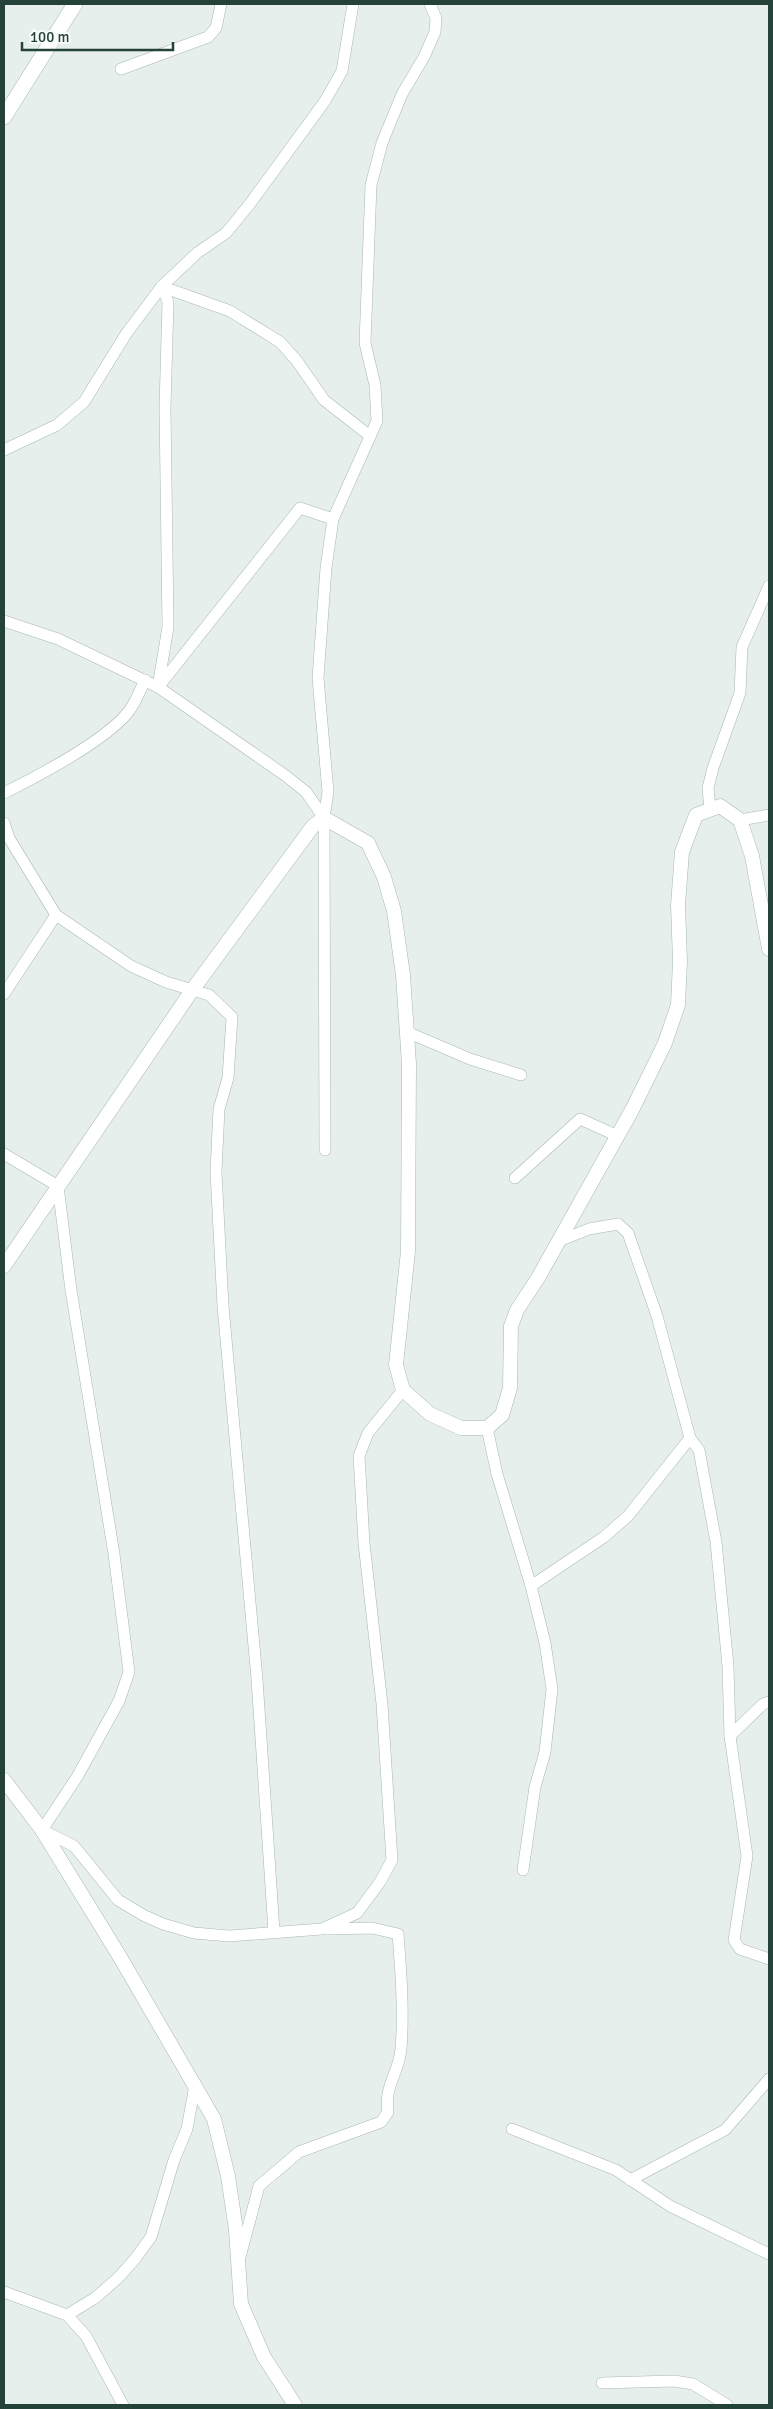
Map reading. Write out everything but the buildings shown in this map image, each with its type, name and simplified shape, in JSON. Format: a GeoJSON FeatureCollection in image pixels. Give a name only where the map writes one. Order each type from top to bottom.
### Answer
{"type":"FeatureCollection","features":[{"type":"Feature","properties":{"kind":"main road"},"geometry":{"type":"LineString","coordinates":[[4,117],[75,4]]}},
{"type":"Feature","properties":{"kind":"street"},"geometry":{"type":"LineString","coordinates":[[121,69],[208,37],[216,28],[221,4]]}},
{"type":"Feature","properties":{"kind":"street"},"geometry":{"type":"LineString","coordinates":[[4,450],[57,425],[84,402],[126,334],[163,287],[197,253],[226,232],[325,101],[342,71],[353,4]]}},
{"type":"Feature","properties":{"kind":"street"},"geometry":{"type":"LineString","coordinates":[[325,1150],[324,818],[328,792],[318,678],[326,568],[333,519],[377,421],[375,385],[365,343],[371,185],[382,143],[402,94],[424,57],[435,32],[436,18],[430,4]]}},
{"type":"Feature","properties":{"kind":"street"},"geometry":{"type":"LineString","coordinates":[[163,287],[230,311],[280,342],[297,361],[324,400],[370,436]]}},
{"type":"Feature","properties":{"kind":"street"},"geometry":{"type":"LineString","coordinates":[[158,687],[168,627],[165,407],[168,302],[163,287]]}},
{"type":"Feature","properties":{"kind":"street"},"geometry":{"type":"LineString","coordinates":[[158,687],[300,508],[333,519]]}},
{"type":"Feature","properties":{"kind":"street"},"geometry":{"type":"LineString","coordinates":[[710,810],[708,788],[740,693],[742,648],[769,586]]}},
{"type":"Feature","properties":{"kind":"street"},"geometry":{"type":"LineString","coordinates":[[4,620],[58,639],[158,687],[286,776],[306,792],[324,818],[368,844],[384,877],[396,920],[403,975],[409,1064],[408,1250],[396,1365],[403,1390],[430,1414],[461,1428],[487,1428],[502,1415],[510,1388],[511,1326],[517,1310],[559,1241],[618,1136],[665,1043],[678,1005],[680,961],[678,905],[682,852],[696,815],[720,806],[740,820],[752,856],[769,950]]}},
{"type":"Feature","properties":{"kind":"street"},"geometry":{"type":"LineString","coordinates":[[4,793],[35,778],[108,730],[129,711],[145,680]]}},
{"type":"Feature","properties":{"kind":"street"},"geometry":{"type":"LineString","coordinates":[[740,820],[769,815]]}},
{"type":"Feature","properties":{"kind":"street"},"geometry":{"type":"LineString","coordinates":[[4,1266],[193,989],[313,826],[324,818]]}},
{"type":"Feature","properties":{"kind":"street"},"geometry":{"type":"LineString","coordinates":[[4,823],[8,838],[56,915],[131,966],[166,982],[209,995],[232,1017],[228,1078],[219,1109],[216,1172],[223,1306],[257,1679],[274,1931]]}},
{"type":"Feature","properties":{"kind":"street"},"geometry":{"type":"LineString","coordinates":[[4,994],[56,915]]}},
{"type":"Feature","properties":{"kind":"street"},"geometry":{"type":"LineString","coordinates":[[407,1032],[470,1059],[521,1075]]}},
{"type":"Feature","properties":{"kind":"street"},"geometry":{"type":"LineString","coordinates":[[515,1178],[580,1119],[618,1136]]}},
{"type":"Feature","properties":{"kind":"street"},"geometry":{"type":"LineString","coordinates":[[4,1154],[58,1186]]}},
{"type":"Feature","properties":{"kind":"street"},"geometry":{"type":"LineString","coordinates":[[42,1830],[77,1777],[118,1701],[129,1672],[114,1554],[71,1290],[58,1186]]}},
{"type":"Feature","properties":{"kind":"street"},"geometry":{"type":"LineString","coordinates":[[559,1241],[588,1229],[618,1224],[628,1233],[657,1316],[690,1438],[699,1450],[716,1542],[728,1666],[730,1736],[747,1856],[734,1940],[740,1949],[769,1959]]}},
{"type":"Feature","properties":{"kind":"street"},"geometry":{"type":"LineString","coordinates":[[322,1929],[357,1913],[380,1882],[392,1860],[382,1704],[364,1543],[359,1456],[368,1433],[403,1390]]}},
{"type":"Feature","properties":{"kind":"street"},"geometry":{"type":"LineString","coordinates":[[487,1428],[497,1474],[531,1586],[545,1643],[552,1689],[544,1752],[535,1787],[523,1870]]}},
{"type":"Feature","properties":{"kind":"street"},"geometry":{"type":"LineString","coordinates":[[531,1586],[604,1537],[628,1516],[690,1438]]}},
{"type":"Feature","properties":{"kind":"street"},"geometry":{"type":"LineString","coordinates":[[730,1736],[763,1704],[769,1702]]}},
{"type":"Feature","properties":{"kind":"street"},"geometry":{"type":"LineString","coordinates":[[4,1780],[42,1830],[214,2119],[228,2176],[239,2259],[241,2304],[264,2357],[295,2405]]}},
{"type":"Feature","properties":{"kind":"street"},"geometry":{"type":"LineString","coordinates":[[42,1830],[74,1846],[118,1900],[163,1924],[194,1932],[229,1936],[274,1931],[372,1928],[398,1934],[402,1987],[401,2051],[386,2098],[388,2112],[381,2122],[299,2152],[259,2186],[239,2259]]}},
{"type":"Feature","properties":{"kind":"street"},"geometry":{"type":"LineString","coordinates":[[630,2180],[725,2130],[769,2079]]}},
{"type":"Feature","properties":{"kind":"street"},"geometry":{"type":"LineString","coordinates":[[67,2315],[95,2298],[118,2278],[151,2237],[174,2160],[187,2129],[195,2085]]}},
{"type":"Feature","properties":{"kind":"street"},"geometry":{"type":"LineString","coordinates":[[512,2129],[616,2170],[670,2206],[769,2254]]}},
{"type":"Feature","properties":{"kind":"street"},"geometry":{"type":"LineString","coordinates":[[4,2292],[67,2315],[86,2336],[123,2405]]}},
{"type":"Feature","properties":{"kind":"street"},"geometry":{"type":"LineString","coordinates":[[602,2383],[674,2380],[693,2384],[727,2405]]}}]}
